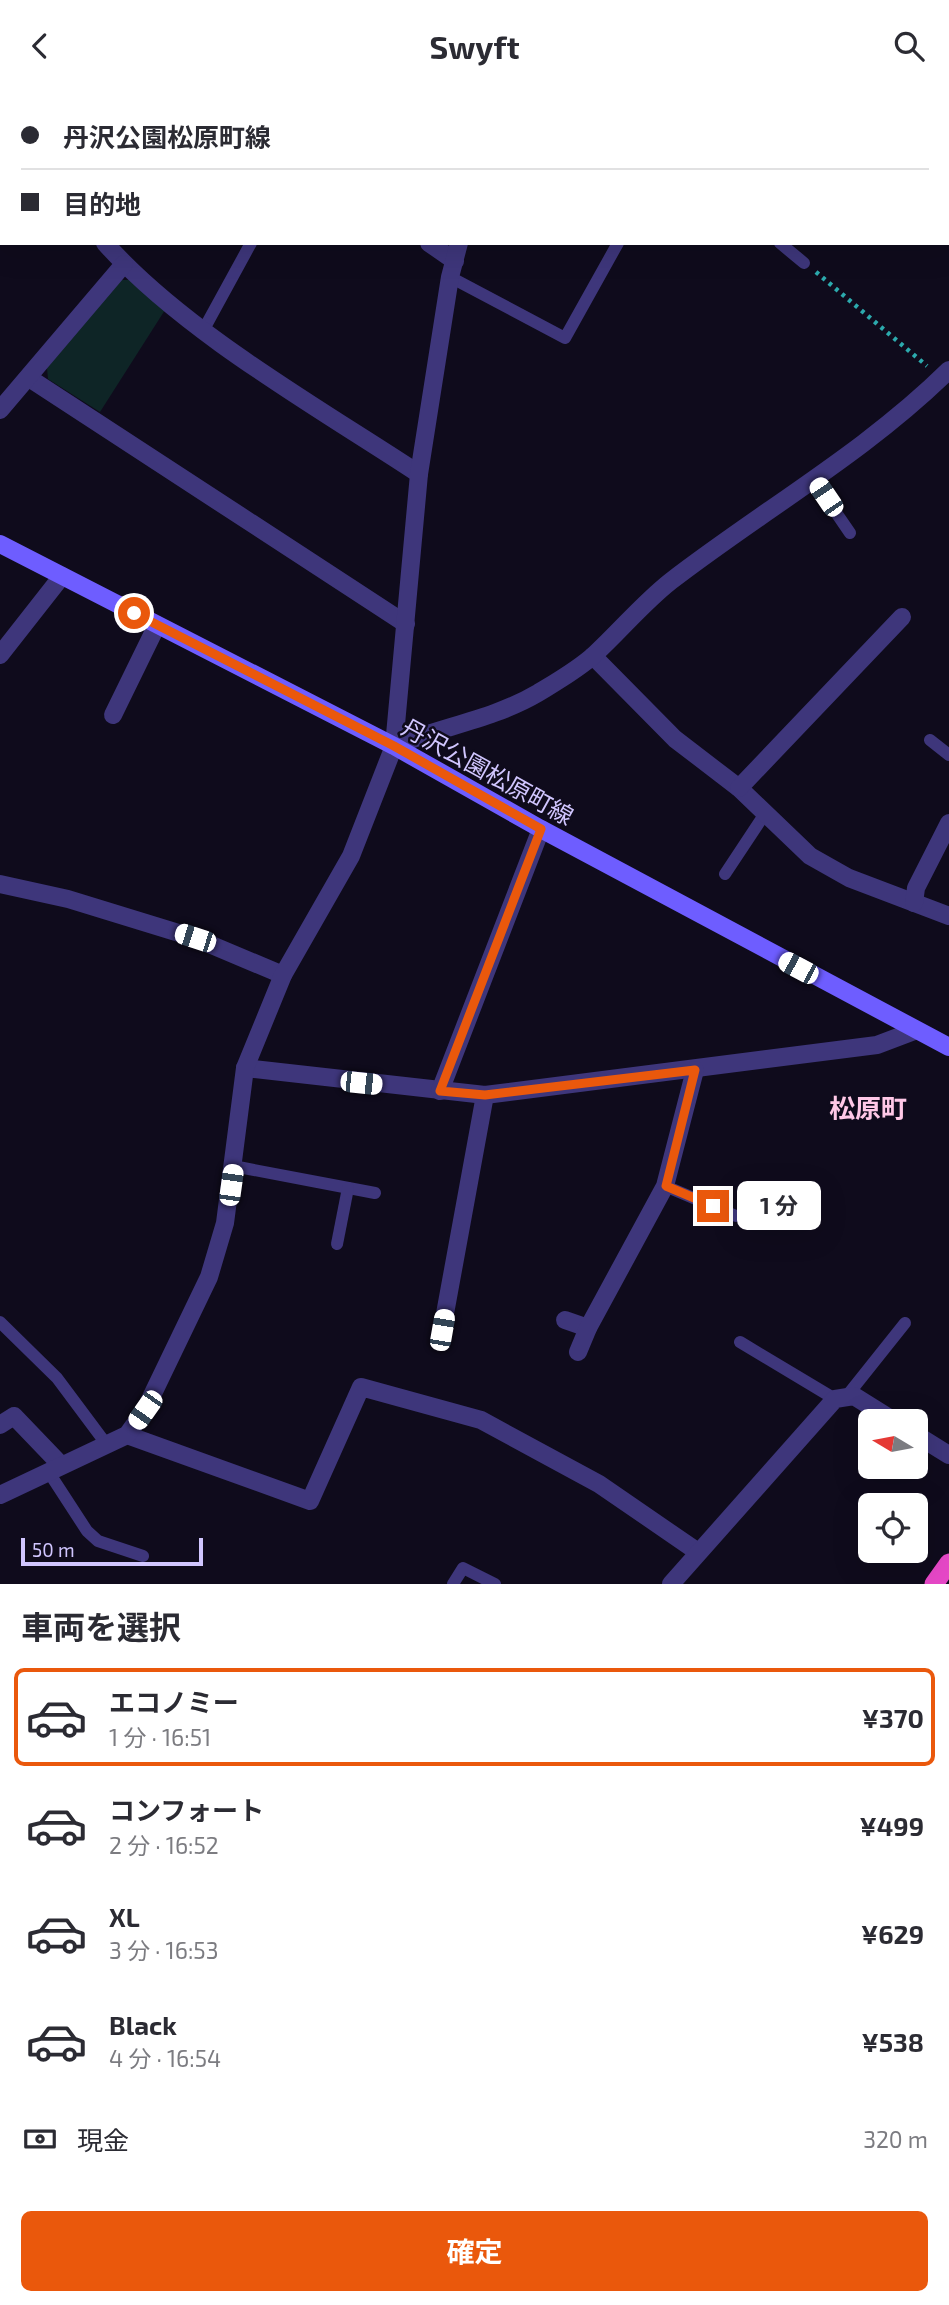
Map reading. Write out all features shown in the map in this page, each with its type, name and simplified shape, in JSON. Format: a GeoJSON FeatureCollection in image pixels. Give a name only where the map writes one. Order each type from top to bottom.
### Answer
{"type":"FeatureCollection","features":[{"type":"Feature","properties":{"kind":"main road","name":"丹沢公園松原町線"},"geometry":{"type":"LineString","coordinates":[[0,544],[394,746],[541,829],[949,1047]]}},
{"type":"Feature","properties":{"kind":"street"},"geometry":{"type":"LineString","coordinates":[[107,245],[124,264],[204,329],[419,474]]}},
{"type":"Feature","properties":{"kind":"street"},"geometry":{"type":"LineString","coordinates":[[0,1495],[127,1435],[145,1410],[208,1277],[225,1223],[245,1068],[283,975],[351,856],[394,746],[419,474],[455,260],[432,245]]}},
{"type":"Feature","properties":{"kind":"street"},"geometry":{"type":"LineString","coordinates":[[2,405],[29,378],[124,264]]}},
{"type":"Feature","properties":{"kind":"street"},"geometry":{"type":"LineString","coordinates":[[394,746],[434,729],[505,709],[537,694],[593,656],[656,593],[736,531],[813,479],[915,403],[945,374]]}},
{"type":"Feature","properties":{"kind":"street"},"geometry":{"type":"LineString","coordinates":[[29,378],[406,624]]}},
{"type":"Feature","properties":{"kind":"street"},"geometry":{"type":"LineString","coordinates":[[0,655],[62,576]]}},
{"type":"Feature","properties":{"kind":"street"},"geometry":{"type":"LineString","coordinates":[[739,788],[902,617]]}},
{"type":"Feature","properties":{"kind":"street"},"geometry":{"type":"LineString","coordinates":[[113,715],[157,625]]}},
{"type":"Feature","properties":{"kind":"street"},"geometry":{"type":"LineString","coordinates":[[593,656],[675,739],[739,788],[810,856],[849,878],[949,916]]}},
{"type":"Feature","properties":{"kind":"street"},"geometry":{"type":"LineString","coordinates":[[914,903],[916,888],[949,823]]}},
{"type":"Feature","properties":{"kind":"street"},"geometry":{"type":"LineString","coordinates":[[440,1091],[541,829]]}},
{"type":"Feature","properties":{"kind":"street"},"geometry":{"type":"LineString","coordinates":[[0,884],[68,899],[195,938],[283,975]]}},
{"type":"Feature","properties":{"kind":"street"},"geometry":{"type":"LineString","coordinates":[[245,1068],[485,1095],[877,1045],[915,1031]]}},
{"type":"Feature","properties":{"kind":"street"},"geometry":{"type":"LineString","coordinates":[[578,1352],[588,1328],[666,1186],[695,1070]]}},
{"type":"Feature","properties":{"kind":"street"},"geometry":{"type":"LineString","coordinates":[[442,1330],[485,1095]]}},
{"type":"Feature","properties":{"kind":"street"},"geometry":{"type":"LineString","coordinates":[[565,1320],[588,1328]]}},
{"type":"Feature","properties":{"kind":"street"},"geometry":{"type":"LineString","coordinates":[[127,1435],[310,1501],[361,1387],[481,1420],[598,1484],[698,1552]]}},
{"type":"Feature","properties":{"kind":"street"},"geometry":{"type":"LineString","coordinates":[[671,1584],[841,1398],[854,1396],[875,1409]]}},
{"type":"Feature","properties":{"kind":"street"},"geometry":{"type":"LineString","coordinates":[[0,1425],[14,1416],[54,1468]]}},
{"type":"Feature","properties":{"kind":"street"},"geometry":{"type":"LineString","coordinates":[[928,1442],[949,1455]]}},
{"type":"Feature","properties":{"kind":"lane"},"geometry":{"type":"LineString","coordinates":[[204,329],[250,245]]}},
{"type":"Feature","properties":{"kind":"lane"},"geometry":{"type":"LineString","coordinates":[[455,260],[565,338],[617,245]]}},
{"type":"Feature","properties":{"kind":"lane"},"geometry":{"type":"LineString","coordinates":[[782,245],[804,263]]}},
{"type":"Feature","properties":{"kind":"lane"},"geometry":{"type":"LineString","coordinates":[[813,479],[850,533]]}},
{"type":"Feature","properties":{"kind":"lane"},"geometry":{"type":"LineString","coordinates":[[930,740],[949,755]]}},
{"type":"Feature","properties":{"kind":"lane"},"geometry":{"type":"LineString","coordinates":[[725,874],[766,812]]}},
{"type":"Feature","properties":{"kind":"lane"},"geometry":{"type":"LineString","coordinates":[[233,1165],[375,1193]]}},
{"type":"Feature","properties":{"kind":"lane"},"geometry":{"type":"LineString","coordinates":[[666,1186],[736,1216]]}},
{"type":"Feature","properties":{"kind":"lane"},"geometry":{"type":"LineString","coordinates":[[337,1244],[348,1188]]}},
{"type":"Feature","properties":{"kind":"lane"},"geometry":{"type":"LineString","coordinates":[[0,1322],[57,1378],[107,1445]]}},
{"type":"Feature","properties":{"kind":"lane"},"geometry":{"type":"LineString","coordinates":[[740,1342],[841,1398],[905,1323]]}},
{"type":"Feature","properties":{"kind":"lane"},"geometry":{"type":"LineString","coordinates":[[54,1468],[87,1531],[98,1541],[143,1556]]}},
{"type":"Feature","properties":{"kind":"lane"},"geometry":{"type":"LineString","coordinates":[[453,1584],[463,1568],[495,1584]]}},
{"type":"Feature","properties":{"kind":"path"},"geometry":{"type":"LineString","coordinates":[[804,263],[945,374]]}},
{"type":"Feature","properties":{"kind":"green space"},"geometry":{"type":"Polygon","coordinates":[[[120,280],[131,280],[165,310],[100,412],[48,379],[47,368],[120,280]]]}},
{"type":"Feature","properties":{"kind":"district","name":"松原町"},"geometry":{"type":"Point","coordinates":[868,1107]}},
{"type":"Feature","properties":{"kind":"route"},"geometry":{"type":"LineString","coordinates":[[134,613],[394,746],[541,829],[440,1091],[485,1095],[695,1070],[666,1186],[713,1206]]}}]}
